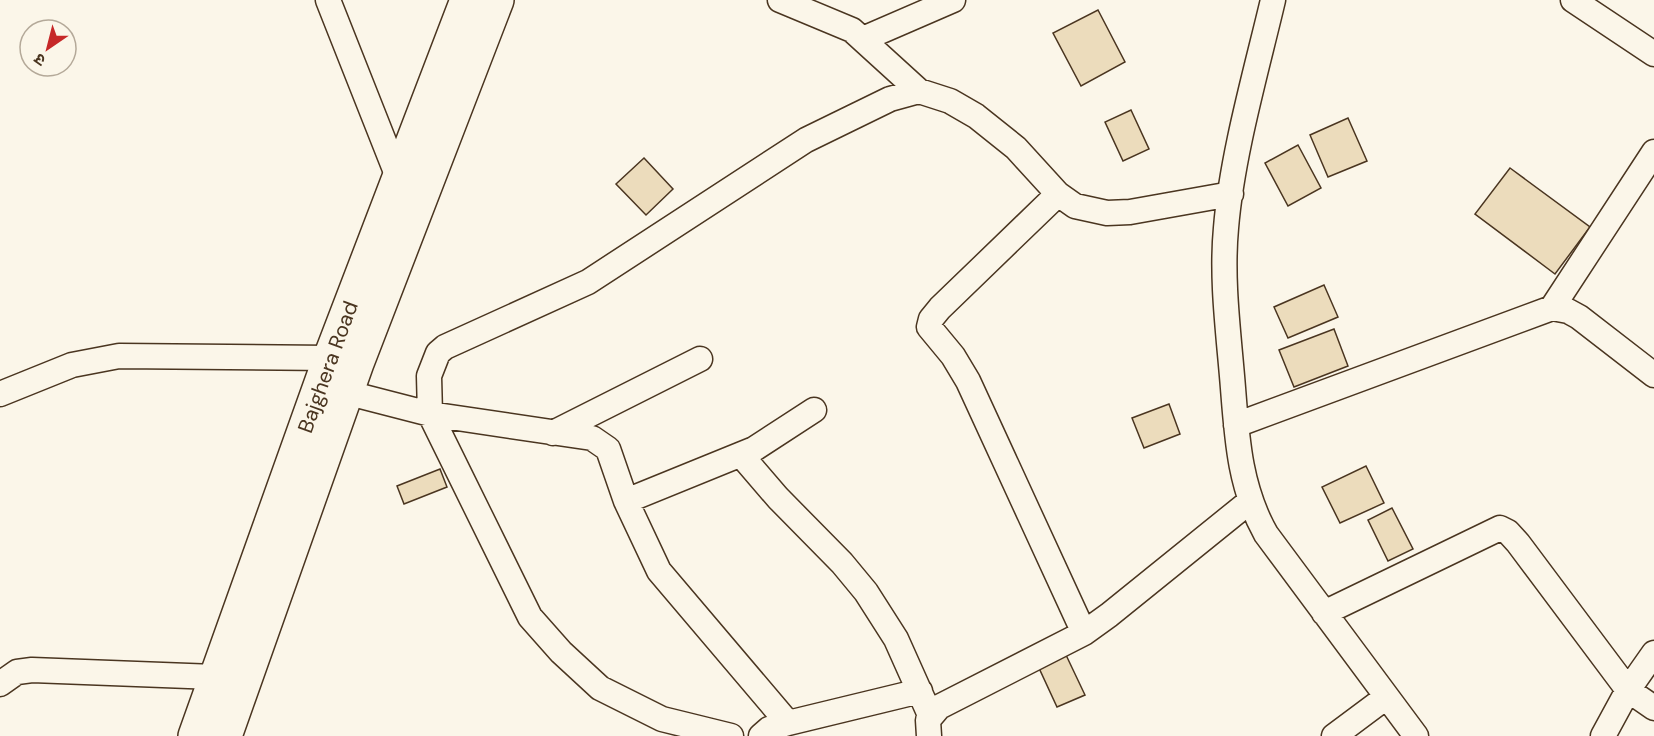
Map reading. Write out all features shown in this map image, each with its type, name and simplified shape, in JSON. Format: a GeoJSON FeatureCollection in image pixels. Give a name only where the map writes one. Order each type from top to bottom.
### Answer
{"type":"FeatureCollection","features":[{"type":"Feature","properties":{"kind":"main road","name":"Bajghera Road"},"geometry":{"type":"LineString","coordinates":[[225,736],[339,375],[398,177],[467,0]]}},
{"type":"Feature","properties":{"kind":"main road","name":"Bajghera Road"},"geometry":{"type":"LineString","coordinates":[[195,736],[215,677],[497,0]]}},
{"type":"Feature","properties":{"kind":"street"},"geometry":{"type":"LineString","coordinates":[[328,0],[398,177]]}},
{"type":"Feature","properties":{"kind":"street"},"geometry":{"type":"LineString","coordinates":[[780,0],[837,22],[863,39],[919,91],[950,101],[976,116],[1016,148],[1058,194],[1076,206],[1107,213],[1231,194]]}},
{"type":"Feature","properties":{"kind":"street"},"geometry":{"type":"LineString","coordinates":[[863,39],[953,0]]}},
{"type":"Feature","properties":{"kind":"street"},"geometry":{"type":"LineString","coordinates":[[1273,0],[1231,194],[1226,230],[1225,282],[1240,464],[1249,502],[1266,534],[1385,698],[1416,736]]}},
{"type":"Feature","properties":{"kind":"street"},"geometry":{"type":"LineString","coordinates":[[1573,0],[1654,54]]}},
{"type":"Feature","properties":{"kind":"street"},"geometry":{"type":"LineString","coordinates":[[731,736],[662,719],[620,700],[580,671],[543,633],[514,587],[430,414],[429,375],[438,353],[445,347],[588,282],[806,140],[890,99],[919,91]]}},
{"type":"Feature","properties":{"kind":"street"},"geometry":{"type":"LineString","coordinates":[[1552,308],[1654,152]]}},
{"type":"Feature","properties":{"kind":"street"},"geometry":{"type":"LineString","coordinates":[[1058,194],[940,308],[931,319],[929,327],[930,332],[953,356],[968,381],[1084,633]]}},
{"type":"Feature","properties":{"kind":"street"},"geometry":{"type":"LineString","coordinates":[[1236,425],[1552,308],[1568,311],[1579,318],[1654,375]]}},
{"type":"Feature","properties":{"kind":"street"},"geometry":{"type":"LineString","coordinates":[[0,394],[72,365],[119,356],[339,375],[430,414],[592,438],[606,446],[626,501],[650,556],[664,580],[742,666],[788,723]]}},
{"type":"Feature","properties":{"kind":"street"},"geometry":{"type":"LineString","coordinates":[[553,434],[700,359]]}},
{"type":"Feature","properties":{"kind":"street"},"geometry":{"type":"LineString","coordinates":[[626,501],[741,455],[763,444],[814,410]]}},
{"type":"Feature","properties":{"kind":"street"},"geometry":{"type":"LineString","coordinates":[[741,455],[778,498],[842,563],[866,592],[896,639],[920,691],[929,726]]}},
{"type":"Feature","properties":{"kind":"street"},"geometry":{"type":"LineString","coordinates":[[929,726],[939,707],[1084,633],[1110,615],[1249,502]]}},
{"type":"Feature","properties":{"kind":"street"},"geometry":{"type":"LineString","coordinates":[[1324,613],[1500,528],[1508,531],[1518,543],[1628,690],[1654,708]]}},
{"type":"Feature","properties":{"kind":"street"},"geometry":{"type":"LineString","coordinates":[[1603,736],[1628,690],[1654,654]]}},
{"type":"Feature","properties":{"kind":"street"},"geometry":{"type":"LineString","coordinates":[[0,684],[17,672],[32,670],[215,677]]}},
{"type":"Feature","properties":{"kind":"street"},"geometry":{"type":"LineString","coordinates":[[761,736],[769,729],[788,723],[920,691]]}},
{"type":"Feature","properties":{"kind":"street"},"geometry":{"type":"LineString","coordinates":[[1334,736],[1385,698]]}},
{"type":"Feature","properties":{"kind":"building"},"geometry":{"type":"Polygon","coordinates":[[[1098,10],[1125,62],[1081,86],[1053,33],[1098,10]]]}},
{"type":"Feature","properties":{"kind":"building"},"geometry":{"type":"Polygon","coordinates":[[[1131,110],[1149,149],[1123,161],[1105,122],[1131,110]]]}},
{"type":"Feature","properties":{"kind":"building"},"geometry":{"type":"Polygon","coordinates":[[[1348,118],[1367,161],[1328,177],[1310,135],[1348,118]]]}},
{"type":"Feature","properties":{"kind":"building"},"geometry":{"type":"Polygon","coordinates":[[[1298,145],[1321,188],[1288,206],[1265,163],[1298,145]]]}},
{"type":"Feature","properties":{"kind":"building"},"geometry":{"type":"Polygon","coordinates":[[[644,158],[673,189],[646,215],[616,184],[644,158]]]}},
{"type":"Feature","properties":{"kind":"building"},"geometry":{"type":"Polygon","coordinates":[[[1510,168],[1590,227],[1555,274],[1475,214],[1510,168]]]}},
{"type":"Feature","properties":{"kind":"building"},"geometry":{"type":"Polygon","coordinates":[[[1324,285],[1338,317],[1288,338],[1274,307],[1324,285]]]}},
{"type":"Feature","properties":{"kind":"building"},"geometry":{"type":"Polygon","coordinates":[[[1334,329],[1348,366],[1294,387],[1279,350],[1334,329]]]}},
{"type":"Feature","properties":{"kind":"building"},"geometry":{"type":"Polygon","coordinates":[[[1169,404],[1180,434],[1144,448],[1132,418],[1169,404]]]}},
{"type":"Feature","properties":{"kind":"building"},"geometry":{"type":"Polygon","coordinates":[[[1366,466],[1384,503],[1340,523],[1322,487],[1366,466]]]}},
{"type":"Feature","properties":{"kind":"building"},"geometry":{"type":"Polygon","coordinates":[[[440,469],[447,487],[404,504],[397,486],[440,469]]]}},
{"type":"Feature","properties":{"kind":"building"},"geometry":{"type":"Polygon","coordinates":[[[1392,508],[1413,549],[1388,561],[1368,520],[1392,508]]]}},
{"type":"Feature","properties":{"kind":"building"},"geometry":{"type":"Polygon","coordinates":[[[1066,655],[1085,695],[1057,707],[1039,668],[1066,655]]]}}]}
